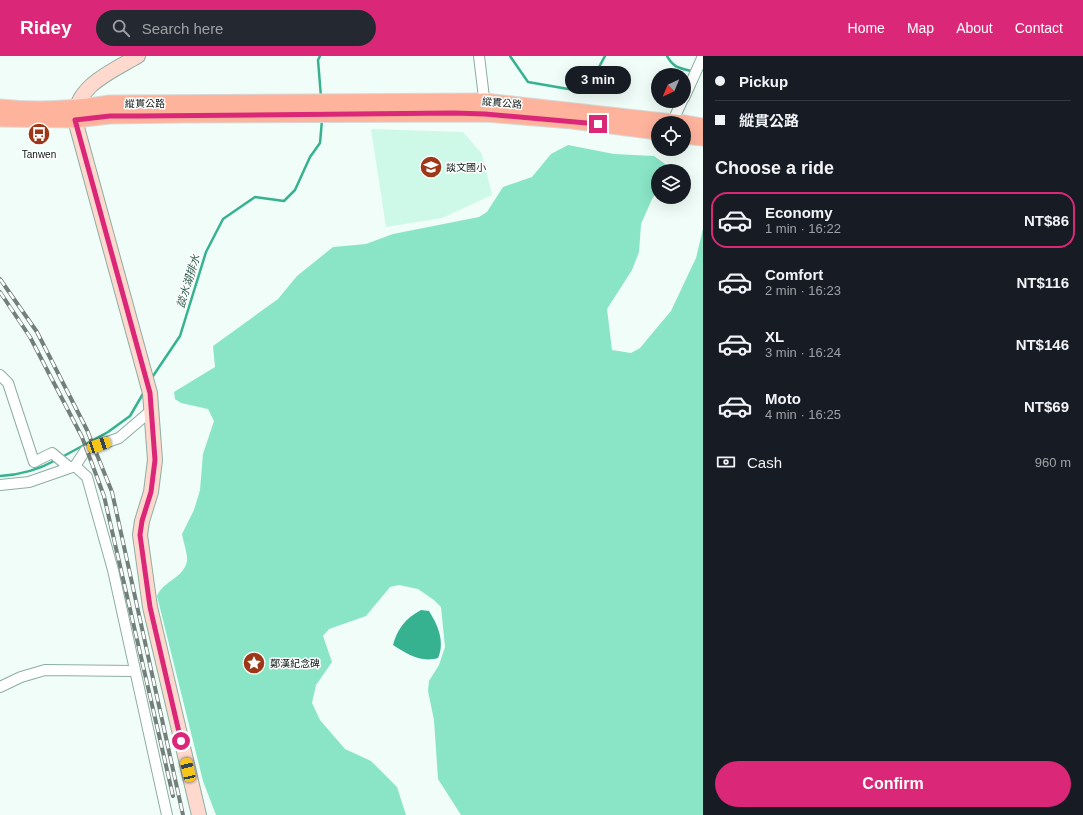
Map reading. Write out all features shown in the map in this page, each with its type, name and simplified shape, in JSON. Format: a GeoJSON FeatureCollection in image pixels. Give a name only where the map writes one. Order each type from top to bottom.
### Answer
{"type":"FeatureCollection","features":[{"type":"Feature","properties":{"kind":"main road","name":"縱貫公路"},"geometry":{"type":"LineString","coordinates":[[0,107],[75,115],[110,116],[291,108],[485,107],[651,121]]}},
{"type":"Feature","properties":{"kind":"main road","name":"縱貫公路"},"geometry":{"type":"LineString","coordinates":[[485,107],[572,121],[651,131]]}},
{"type":"Feature","properties":{"kind":"main road","name":"縱貫公路"},"geometry":{"type":"LineString","coordinates":[[0,119],[75,115]]}},
{"type":"Feature","properties":{"kind":"main road","name":"縱貫公路"},"geometry":{"type":"LineString","coordinates":[[691,125],[703,126]]}},
{"type":"Feature","properties":{"kind":"main road"},"geometry":{"type":"LineString","coordinates":[[691,137],[703,138]]}},
{"type":"Feature","properties":{"kind":"street"},"geometry":{"type":"LineString","coordinates":[[138,56],[93,82],[75,115],[144,366],[153,409],[155,460],[151,492],[142,521],[140,535],[150,607],[199,815]]}},
{"type":"Feature","properties":{"kind":"street"},"geometry":{"type":"LineString","coordinates":[[691,84],[703,56]]}},
{"type":"Feature","properties":{"kind":"street"},"geometry":{"type":"LineString","coordinates":[[480,61],[485,107]]}},
{"type":"Feature","properties":{"kind":"street"},"geometry":{"type":"LineString","coordinates":[[0,375],[8,383],[34,462],[52,453],[87,477],[113,570],[134,671],[167,815]]}},
{"type":"Feature","properties":{"kind":"street"},"geometry":{"type":"LineString","coordinates":[[99,445],[118,438],[153,409]]}},
{"type":"Feature","properties":{"kind":"street"},"geometry":{"type":"LineString","coordinates":[[0,485],[30,482],[69,466],[85,451]]}},
{"type":"Feature","properties":{"kind":"street"},"geometry":{"type":"LineString","coordinates":[[0,687],[21,677],[45,670],[134,671]]}},
{"type":"Feature","properties":{"kind":"shaded area","name":"談文國小"},"geometry":{"type":"Polygon","coordinates":[[[371,129],[463,132],[482,154],[492,195],[442,218],[386,227],[371,129]]]}},
{"type":"Feature","properties":{"kind":"shaded area"},"geometry":{"type":"Polygon","coordinates":[[[568,145],[614,154],[654,156],[665,164],[651,164],[651,201],[641,224],[639,252],[632,270],[607,309],[612,350],[631,353],[640,348],[671,311],[696,258],[703,229],[703,815],[461,815],[438,779],[434,720],[428,691],[429,681],[439,665],[445,647],[441,607],[418,589],[399,585],[390,587],[366,616],[329,629],[323,636],[332,662],[316,685],[312,703],[320,720],[345,749],[371,761],[397,787],[406,815],[216,815],[203,781],[157,596],[164,587],[182,572],[187,561],[182,534],[194,510],[200,490],[203,454],[214,421],[208,409],[181,403],[175,399],[174,392],[215,367],[213,346],[278,299],[297,276],[333,247],[366,244],[393,234],[479,217],[487,212],[503,187],[532,177],[551,154],[568,145]]]}},
{"type":"Feature","properties":{"kind":"shaded area"},"geometry":{"type":"Polygon","coordinates":[[[421,610],[429,611],[438,628],[441,646],[438,658],[426,659],[414,657],[393,645],[403,624],[421,610]]]}},
{"type":"Feature","properties":{"kind":"waterway","name":"談水湖排水"},"geometry":{"type":"LineString","coordinates":[[320,56],[318,60],[321,97]]}},
{"type":"Feature","properties":{"kind":"waterway","name":"談水湖排水"},"geometry":{"type":"LineString","coordinates":[[510,56],[528,82],[574,90],[584,90],[591,82],[605,56]]}},
{"type":"Feature","properties":{"kind":"waterway"},"geometry":{"type":"LineString","coordinates":[[667,56],[675,66],[694,72]]}},
{"type":"Feature","properties":{"kind":"waterway","name":"談水湖排水"},"geometry":{"type":"LineString","coordinates":[[151,379],[180,336],[206,252],[223,219],[255,197],[284,201],[295,190],[310,157],[320,143],[322,120]]}},
{"type":"Feature","properties":{"kind":"waterway","name":"談水湖排水"},"geometry":{"type":"LineString","coordinates":[[62,457],[108,432],[130,416],[144,392]]}},
{"type":"Feature","properties":{"kind":"waterway","name":"談水湖排水"},"geometry":{"type":"LineString","coordinates":[[0,476],[29,471],[42,467],[56,460]]}},
{"type":"Feature","properties":{"kind":"tunnel"},"geometry":{"type":"LineString","coordinates":[[85,451],[99,445]]}},
{"type":"Feature","properties":{"kind":"railway"},"geometry":{"type":"LineString","coordinates":[[0,279],[37,332],[87,430],[112,492],[183,815]]}},
{"type":"Feature","properties":{"kind":"railway"},"geometry":{"type":"LineString","coordinates":[[0,292],[30,337],[82,437],[104,496],[173,796]]}},
{"type":"Feature","properties":{"kind":"place","name":"Tanwen"},"geometry":{"type":"Point","coordinates":[39,134]}},
{"type":"Feature","properties":{"kind":"place","name":"談文國小"},"geometry":{"type":"Point","coordinates":[431,167]}},
{"type":"Feature","properties":{"kind":"place","name":"鄭漢紀念碑"},"geometry":{"type":"Point","coordinates":[254,663]}},
{"type":"Feature","properties":{"kind":"route"},"geometry":{"type":"LineString","coordinates":[[181,741],[150,607],[140,535],[142,521],[151,492],[155,460],[153,409],[144,366],[75,120],[110,116],[423,113],[485,114],[598,124]]}}]}
